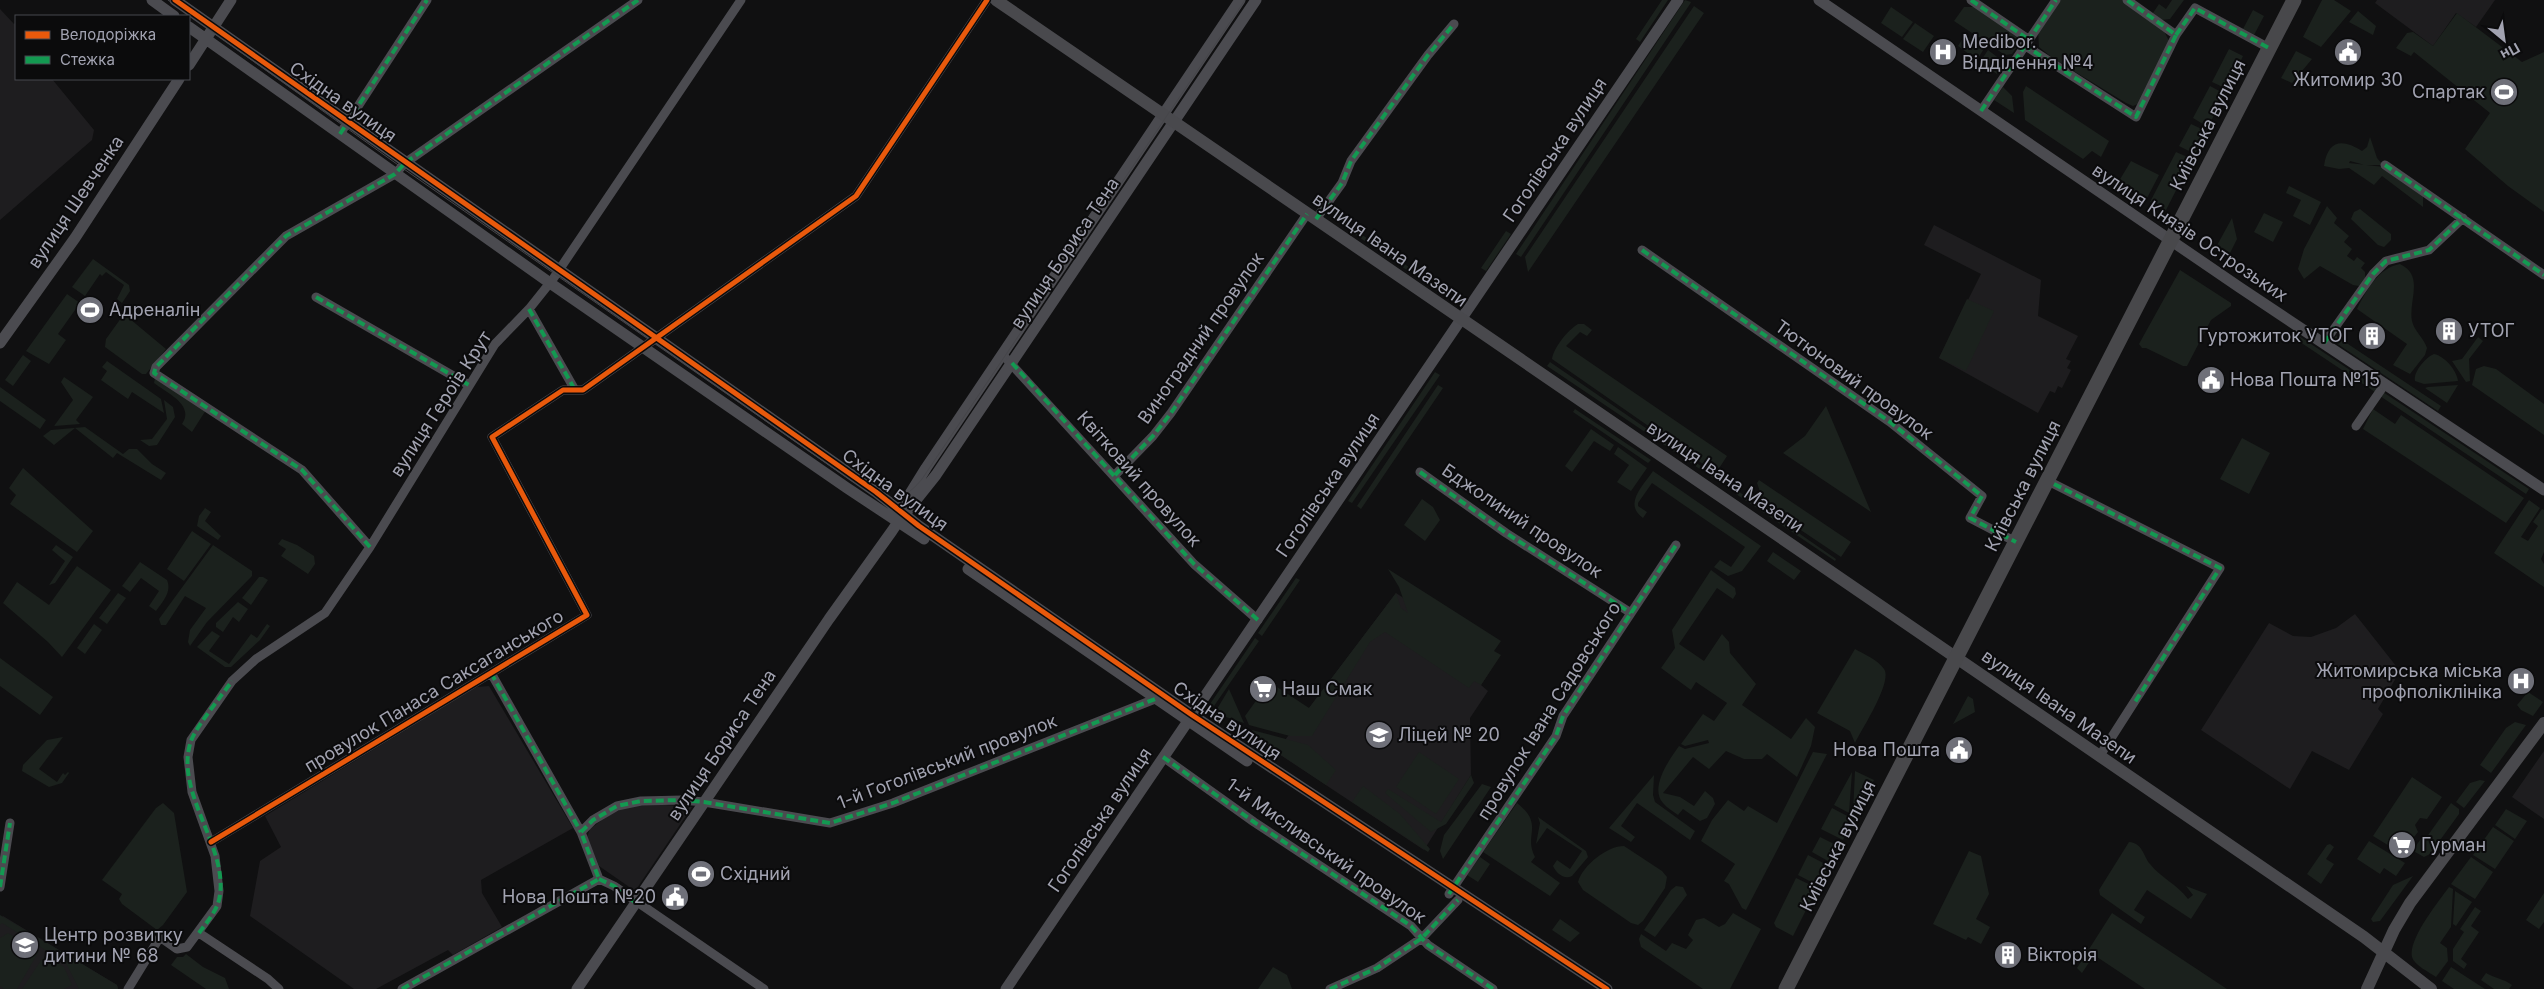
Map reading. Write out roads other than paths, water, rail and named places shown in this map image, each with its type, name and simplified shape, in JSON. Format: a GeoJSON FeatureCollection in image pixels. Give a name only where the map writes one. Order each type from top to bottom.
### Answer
{"type":"FeatureCollection","features":[{"type":"Feature","properties":{"kind":"main road","name":"вулиця Івана Мазепи"},"geometry":{"type":"LineString","coordinates":[[996,0],[2364,937],[2431,989]]}},
{"type":"Feature","properties":{"kind":"main road","name":"Київська вулиця"},"geometry":{"type":"LineString","coordinates":[[1786,989],[2054,484],[2294,0]]}},
{"type":"Feature","properties":{"kind":"main road","name":"Київська вулиця"},"geometry":{"type":"LineString","coordinates":[[1795,989],[1960,660],[2016,542],[2302,0]]}},
{"type":"Feature","properties":{"kind":"main road"},"geometry":{"type":"LineString","coordinates":[[2376,989],[2387,955],[2410,903],[2544,723]]}},
{"type":"Feature","properties":{"kind":"main road"},"geometry":{"type":"LineString","coordinates":[[2367,989],[2416,908],[2544,736]]}},
{"type":"Feature","properties":{"kind":"street"},"geometry":{"type":"LineString","coordinates":[[152,0],[173,15]]}},
{"type":"Feature","properties":{"kind":"street","name":"Східна вулиця"},"geometry":{"type":"LineString","coordinates":[[175,0],[405,164],[656,338],[1155,699],[1190,718]]}},
{"type":"Feature","properties":{"kind":"street"},"geometry":{"type":"LineString","coordinates":[[190,63],[231,0]]}},
{"type":"Feature","properties":{"kind":"street"},"geometry":{"type":"LineString","coordinates":[[340,134],[428,0]]}},
{"type":"Feature","properties":{"kind":"street"},"geometry":{"type":"LineString","coordinates":[[370,547],[302,470],[154,373],[156,367],[286,236],[395,174],[405,164],[638,0]]}},
{"type":"Feature","properties":{"kind":"street","name":"вулиця Героїв Крут"},"geometry":{"type":"LineString","coordinates":[[128,989],[160,937],[172,946],[182,949],[199,932],[219,899],[218,871],[211,842],[192,792],[188,757],[191,740],[232,681],[256,658],[326,613],[370,547],[495,344],[528,310],[550,283],[741,0]]}},
{"type":"Feature","properties":{"kind":"street","name":"провулок Панаса Саксаганського"},"geometry":{"type":"LineString","coordinates":[[211,842],[587,615],[492,437],[563,390],[583,390],[856,196],[987,0]]}},
{"type":"Feature","properties":{"kind":"street","name":"вулиця Бориса Тена"},"geometry":{"type":"LineString","coordinates":[[577,989],[901,516],[1012,363],[1169,118],[1240,0]]}},
{"type":"Feature","properties":{"kind":"street","name":"вулиця Бориса Тена"},"geometry":{"type":"LineString","coordinates":[[901,516],[1002,354],[1169,118],[1256,0]]}},
{"type":"Feature","properties":{"kind":"street","name":"Гоголівська вулиця"},"geometry":{"type":"LineString","coordinates":[[1006,989],[1678,0]]}},
{"type":"Feature","properties":{"kind":"street","name":"вулиця Князів Острозьких"},"geometry":{"type":"LineString","coordinates":[[1819,0],[2174,242],[2544,490]]}},
{"type":"Feature","properties":{"kind":"street"},"geometry":{"type":"LineString","coordinates":[[1971,0],[2026,42],[2136,116],[2176,35],[2194,8],[2269,48]]}},
{"type":"Feature","properties":{"kind":"street"},"geometry":{"type":"LineString","coordinates":[[1981,111],[2056,0]]}},
{"type":"Feature","properties":{"kind":"street"},"geometry":{"type":"LineString","coordinates":[[2127,0],[2176,35]]}},
{"type":"Feature","properties":{"kind":"street","name":"Виноградний провулок"},"geometry":{"type":"LineString","coordinates":[[1115,475],[1153,436],[1171,413],[1311,216],[1342,183],[1351,161],[1428,54],[1454,24]]}},
{"type":"Feature","properties":{"kind":"street","name":"Східна вулиця"},"geometry":{"type":"LineString","coordinates":[[190,28],[550,283],[901,516],[1190,718],[1594,989]]}},
{"type":"Feature","properties":{"kind":"street","name":"вулиця Шевченка"},"geometry":{"type":"LineString","coordinates":[[0,343],[75,238],[178,80]]}},
{"type":"Feature","properties":{"kind":"street"},"geometry":{"type":"LineString","coordinates":[[2385,165],[2544,275]]}},
{"type":"Feature","properties":{"kind":"street"},"geometry":{"type":"LineString","coordinates":[[2324,343],[2373,274],[2386,261],[2429,250],[2464,218]]}},
{"type":"Feature","properties":{"kind":"street","name":"Тютюновий провулок"},"geometry":{"type":"LineString","coordinates":[[1642,250],[1890,422],[1982,496],[1970,518],[2016,542]]}},
{"type":"Feature","properties":{"kind":"street"},"geometry":{"type":"LineString","coordinates":[[316,297],[469,385]]}},
{"type":"Feature","properties":{"kind":"street"},"geometry":{"type":"LineString","coordinates":[[528,310],[575,390]]}},
{"type":"Feature","properties":{"kind":"street","name":"Квітковий провулок"},"geometry":{"type":"LineString","coordinates":[[1002,354],[1115,475],[1194,564],[1258,620]]}},
{"type":"Feature","properties":{"kind":"street"},"geometry":{"type":"LineString","coordinates":[[2356,426],[2385,384]]}},
{"type":"Feature","properties":{"kind":"street","name":"Бджолиний провулок"},"geometry":{"type":"LineString","coordinates":[[1420,472],[1506,533],[1631,613]]}},
{"type":"Feature","properties":{"kind":"street"},"geometry":{"type":"LineString","coordinates":[[2054,484],[2220,568],[2099,757]]}},
{"type":"Feature","properties":{"kind":"street","name":"провулок Івана Садовського"},"geometry":{"type":"LineString","coordinates":[[1330,989],[1377,968],[1422,938],[1454,894],[1556,736],[1563,716],[1676,545]]}},
{"type":"Feature","properties":{"kind":"street"},"geometry":{"type":"LineString","coordinates":[[491,673],[581,832],[599,879],[614,886],[636,903],[764,989]]}},
{"type":"Feature","properties":{"kind":"street","name":"1-й Гоголівський провулок"},"geometry":{"type":"LineString","coordinates":[[581,832],[593,820],[617,806],[640,801],[682,800],[704,802],[830,824],[893,803],[1155,699]]}},
{"type":"Feature","properties":{"kind":"street","name":"1-й Мисливський провулок"},"geometry":{"type":"LineString","coordinates":[[1163,757],[1254,822],[1411,926],[1428,944],[1493,989]]}},
{"type":"Feature","properties":{"kind":"street"},"geometry":{"type":"LineString","coordinates":[[0,887],[10,823]]}},
{"type":"Feature","properties":{"kind":"street"},"geometry":{"type":"LineString","coordinates":[[402,989],[599,879]]}},
{"type":"Feature","properties":{"kind":"street","name":"Східна вулиця"},"geometry":{"type":"LineString","coordinates":[[1454,894],[1607,989]]}},
{"type":"Feature","properties":{"kind":"street"},"geometry":{"type":"LineString","coordinates":[[199,932],[268,979],[279,989]]}},
{"type":"Feature","properties":{"kind":"tram line"},"geometry":{"type":"LineString","coordinates":[[168,0],[189,15]]}},
{"type":"Feature","properties":{"kind":"tram line"},"geometry":{"type":"LineString","coordinates":[[190,16],[401,167],[852,481],[871,492],[888,498],[905,494],[922,479],[1245,0]]}},
{"type":"Feature","properties":{"kind":"place","name":"Medibor. Відділення №4"},"geometry":{"type":"Point","coordinates":[1943,52]}},
{"type":"Feature","properties":{"kind":"place","name":"Житомир 30"},"geometry":{"type":"Point","coordinates":[2348,52]}},
{"type":"Feature","properties":{"kind":"place","name":"Спартак"},"geometry":{"type":"Point","coordinates":[2504,92]}},
{"type":"Feature","properties":{"kind":"place","name":"Адреналін"},"geometry":{"type":"Point","coordinates":[90,310]}},
{"type":"Feature","properties":{"kind":"place","name":"УТОГ"},"geometry":{"type":"Point","coordinates":[2449,331]}},
{"type":"Feature","properties":{"kind":"place","name":"Гуртожиток УТОГ"},"geometry":{"type":"Point","coordinates":[2372,336]}},
{"type":"Feature","properties":{"kind":"place","name":"Нова Пошта №15"},"geometry":{"type":"Point","coordinates":[2211,380]}},
{"type":"Feature","properties":{"kind":"place","name":"Житомирська міська профполіклініка"},"geometry":{"type":"Point","coordinates":[2521,681]}},
{"type":"Feature","properties":{"kind":"place","name":"Наш Смак"},"geometry":{"type":"Point","coordinates":[1263,689]}},
{"type":"Feature","properties":{"kind":"place","name":"Ліцей № 20"},"geometry":{"type":"Point","coordinates":[1379,735]}},
{"type":"Feature","properties":{"kind":"place","name":"Нова Пошта"},"geometry":{"type":"Point","coordinates":[1959,750]}},
{"type":"Feature","properties":{"kind":"place","name":"Гурман"},"geometry":{"type":"Point","coordinates":[2402,845]}},
{"type":"Feature","properties":{"kind":"place","name":"Східний"},"geometry":{"type":"Point","coordinates":[701,874]}},
{"type":"Feature","properties":{"kind":"place","name":"Нова Пошта №20"},"geometry":{"type":"Point","coordinates":[675,897]}},
{"type":"Feature","properties":{"kind":"place","name":"Центр розвитку дитини № 68"},"geometry":{"type":"Point","coordinates":[25,945]}},
{"type":"Feature","properties":{"kind":"place","name":"Вікторія"},"geometry":{"type":"Point","coordinates":[2008,955]}}]}
